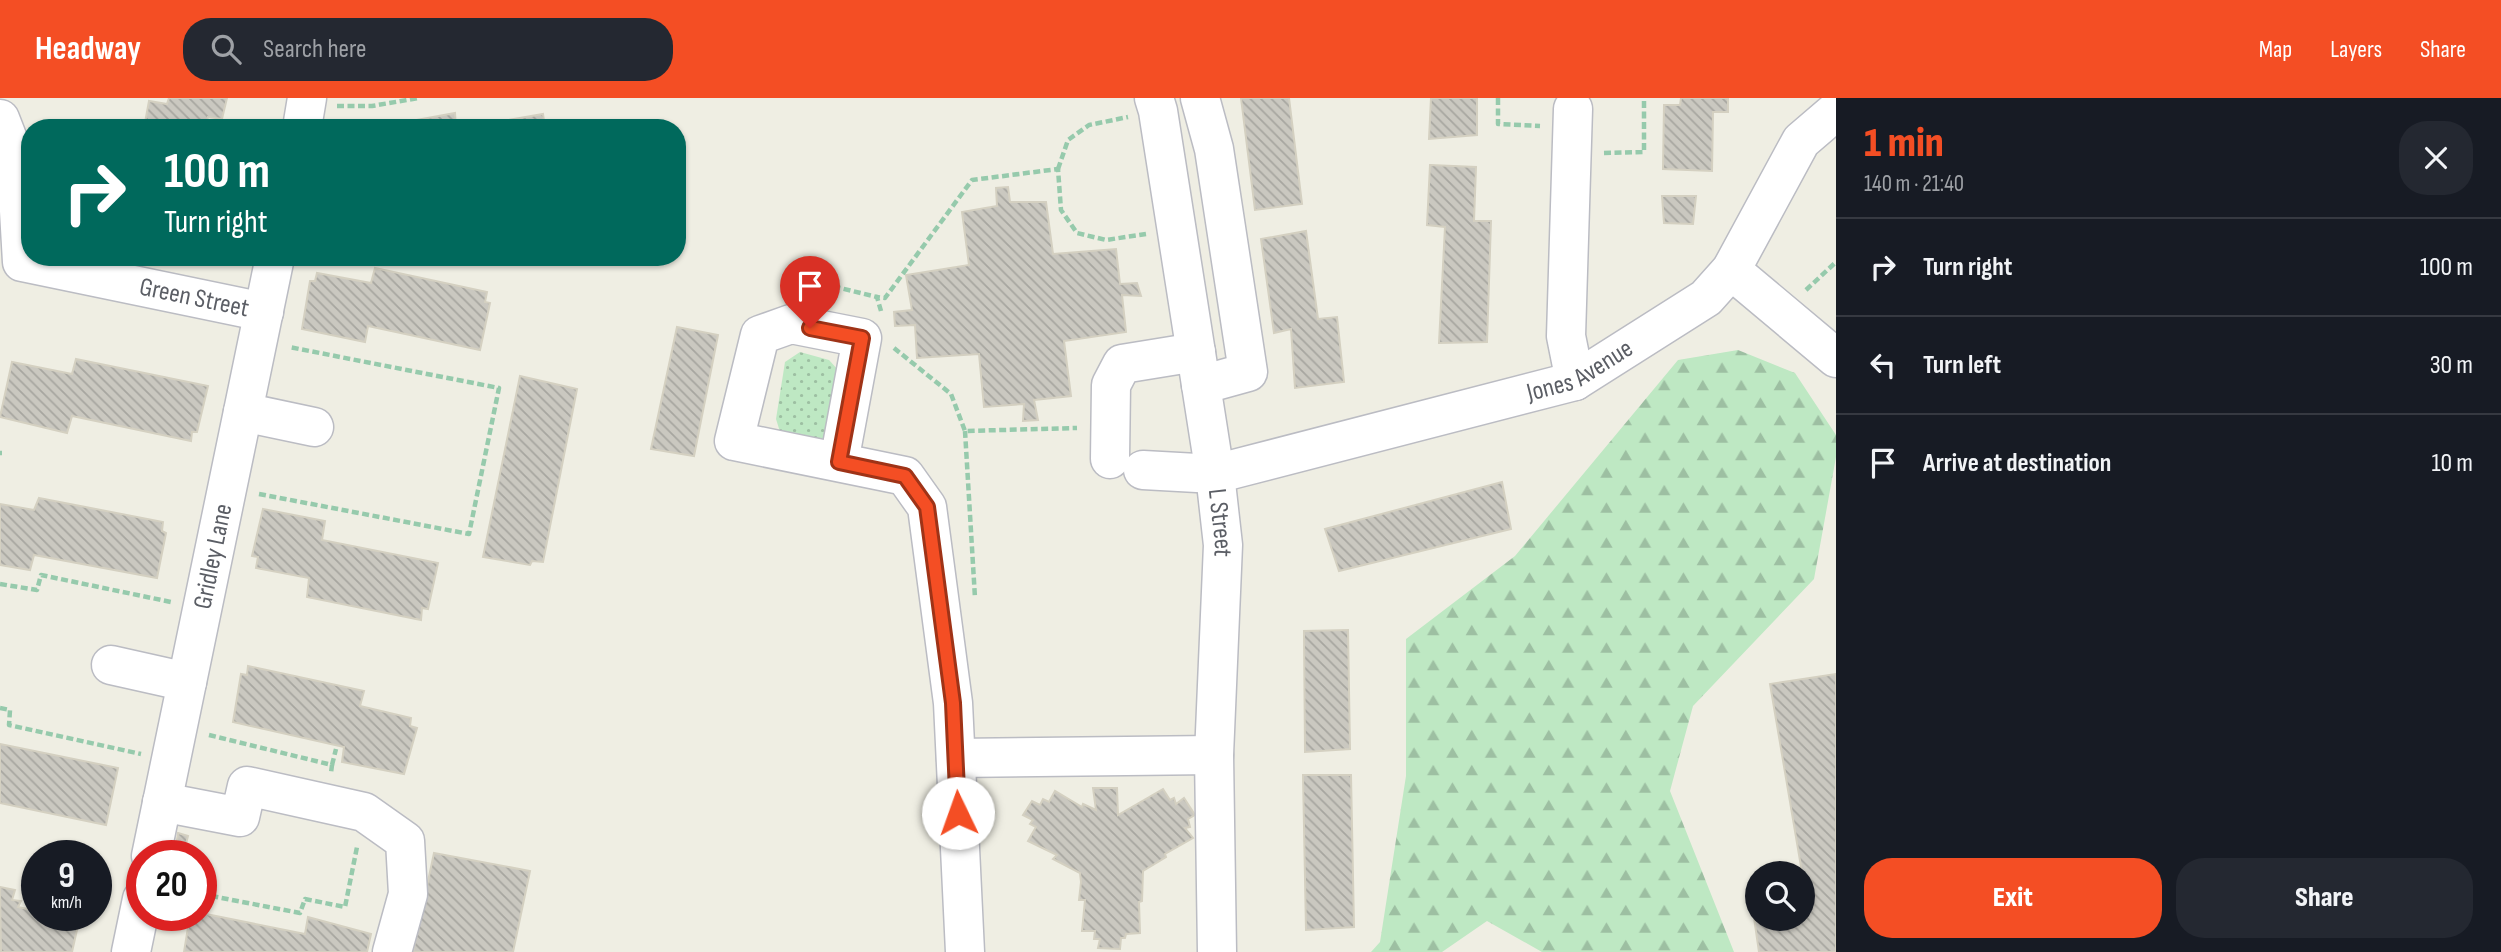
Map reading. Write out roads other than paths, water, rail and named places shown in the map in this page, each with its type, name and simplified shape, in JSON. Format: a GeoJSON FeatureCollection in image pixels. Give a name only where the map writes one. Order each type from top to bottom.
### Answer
{"type":"FeatureCollection","features":[{"type":"Feature","properties":{"kind":"street"},"geometry":{"type":"LineString","coordinates":[[1198,368],[1248,372],[1214,149],[1200,98]]}},
{"type":"Feature","properties":{"kind":"street","name":"L Street"},"geometry":{"type":"LineString","coordinates":[[1156,104],[1215,474],[1223,545],[1214,755],[1217,952]]}},
{"type":"Feature","properties":{"kind":"street","name":"Jones Avenue"},"geometry":{"type":"LineString","coordinates":[[1198,368],[1122,364],[1111,385],[1126,465],[1215,474],[1575,381],[1706,298],[1731,270],[1801,141],[1836,111]]}},
{"type":"Feature","properties":{"kind":"street","name":"Green Street"},"geometry":{"type":"LineString","coordinates":[[0,119],[16,160],[11,261]]}},
{"type":"Feature","properties":{"kind":"street"},"geometry":{"type":"LineString","coordinates":[[1559,119],[1566,335],[1575,381]]}},
{"type":"Feature","properties":{"kind":"street"},"geometry":{"type":"LineString","coordinates":[[1178,236],[1225,230]]}},
{"type":"Feature","properties":{"kind":"street","name":"Green Street"},"geometry":{"type":"LineString","coordinates":[[30,266],[261,327]]}},
{"type":"Feature","properties":{"kind":"street","name":"Gridley Lane"},"geometry":{"type":"LineString","coordinates":[[154,840],[273,266]]}},
{"type":"Feature","properties":{"kind":"street"},"geometry":{"type":"LineString","coordinates":[[1731,270],[1836,358]]}},
{"type":"Feature","properties":{"kind":"street"},"geometry":{"type":"LineString","coordinates":[[243,412],[314,427]]}},
{"type":"Feature","properties":{"kind":"street"},"geometry":{"type":"LineString","coordinates":[[839,462],[905,476],[927,507],[953,703],[965,952]]}},
{"type":"Feature","properties":{"kind":"street"},"geometry":{"type":"LineString","coordinates":[[111,665],[187,682]]}},
{"type":"Feature","properties":{"kind":"street"},"geometry":{"type":"LineString","coordinates":[[956,758],[1214,755]]}},
{"type":"Feature","properties":{"kind":"street"},"geometry":{"type":"LineString","coordinates":[[162,802],[240,817],[247,786],[364,812],[405,841],[408,894],[392,952]]}},
{"type":"Feature","properties":{"kind":"street"},"geometry":{"type":"LineString","coordinates":[[131,952],[135,931]]}}]}
